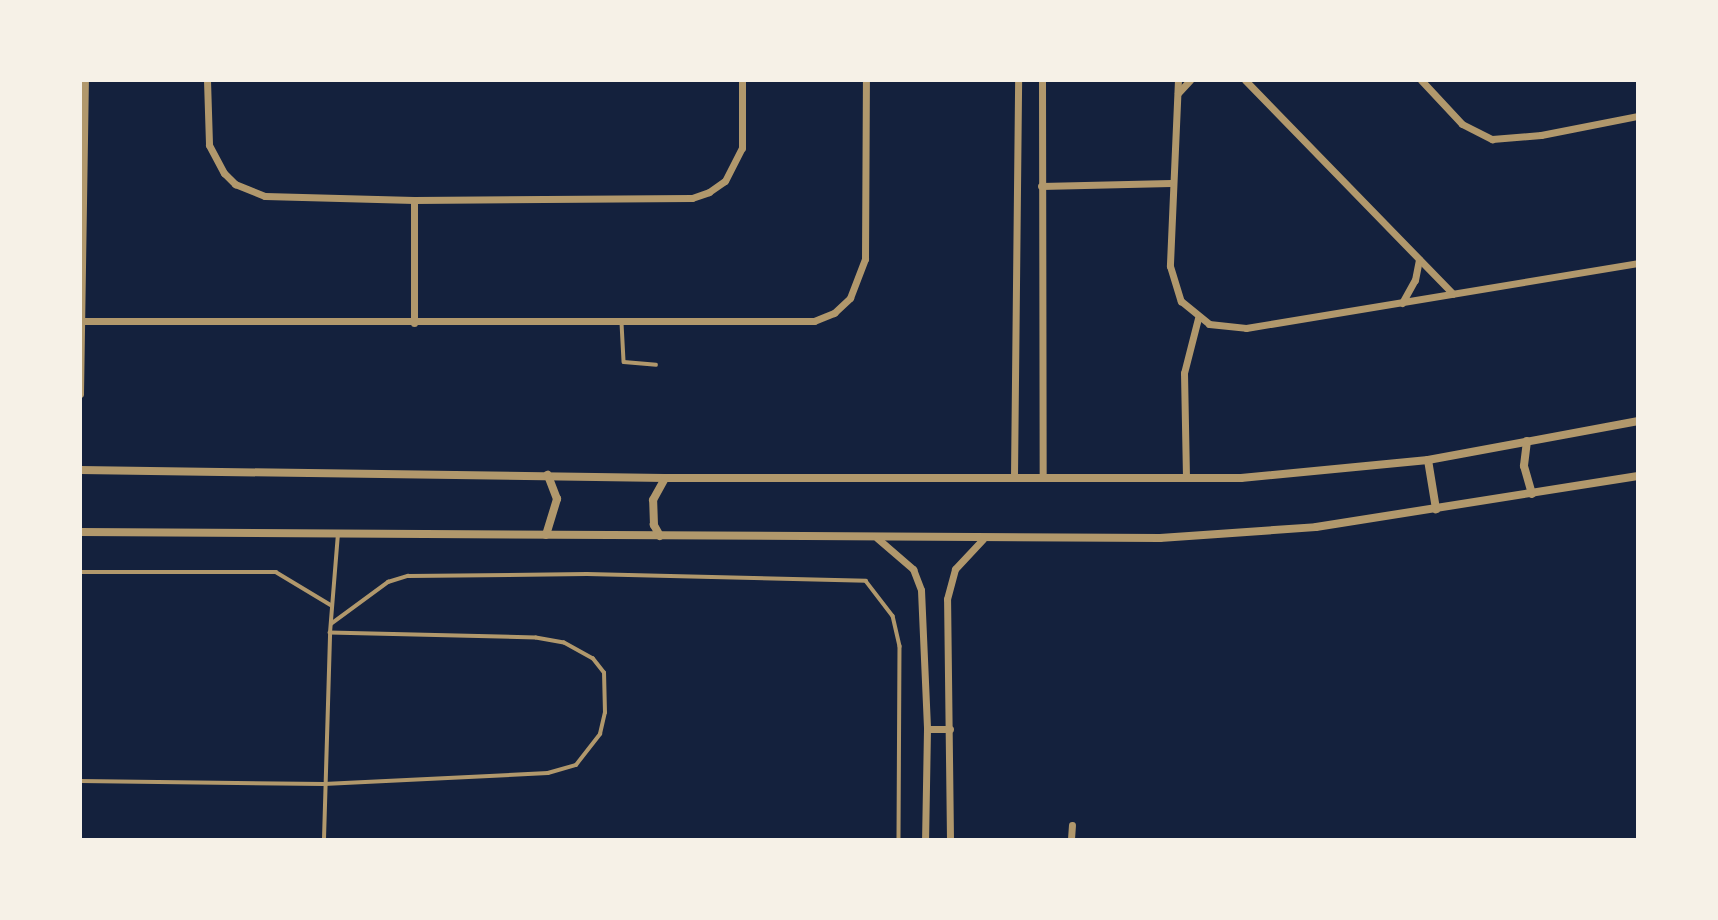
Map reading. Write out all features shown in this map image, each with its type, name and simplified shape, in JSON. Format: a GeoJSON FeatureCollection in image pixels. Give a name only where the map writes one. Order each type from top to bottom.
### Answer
{"type":"FeatureCollection","features":[{"type":"Feature","properties":{"kind":"street"},"geometry":{"type":"LineString","coordinates":[[80,394],[85,80]]}},
{"type":"Feature","properties":{"kind":"street"},"geometry":{"type":"LineString","coordinates":[[207,80],[209,145],[215,160],[235,184],[265,196],[414,200],[692,198],[709,192],[725,181],[742,148],[742,80]]}},
{"type":"Feature","properties":{"kind":"street"},"geometry":{"type":"LineString","coordinates":[[81,321],[814,321],[834,313],[850,298],[865,259],[866,80]]}},
{"type":"Feature","properties":{"kind":"street"},"geometry":{"type":"LineString","coordinates":[[1014,476],[1018,80]]}},
{"type":"Feature","properties":{"kind":"street"},"geometry":{"type":"LineString","coordinates":[[1042,80],[1043,477]]}},
{"type":"Feature","properties":{"kind":"street"},"geometry":{"type":"LineString","coordinates":[[1178,80],[1171,183],[1173,285],[1198,318],[1227,329],[1246,328],[1637,263]]}},
{"type":"Feature","properties":{"kind":"street"},"geometry":{"type":"LineString","coordinates":[[1177,94],[1190,80]]}},
{"type":"Feature","properties":{"kind":"street"},"geometry":{"type":"LineString","coordinates":[[1245,80],[1453,294]]}},
{"type":"Feature","properties":{"kind":"street"},"geometry":{"type":"LineString","coordinates":[[1421,80],[1462,124],[1492,139],[1530,137],[1637,116]]}},
{"type":"Feature","properties":{"kind":"street"},"geometry":{"type":"LineString","coordinates":[[1041,186],[1171,183]]}},
{"type":"Feature","properties":{"kind":"street"},"geometry":{"type":"LineString","coordinates":[[414,200],[414,323]]}},
{"type":"Feature","properties":{"kind":"street"},"geometry":{"type":"LineString","coordinates":[[1402,303],[1415,280],[1419,259]]}},
{"type":"Feature","properties":{"kind":"street"},"geometry":{"type":"LineString","coordinates":[[1186,478],[1185,373],[1198,318]]}},
{"type":"Feature","properties":{"kind":"street"},"geometry":{"type":"LineString","coordinates":[[80,470],[665,478],[1186,478],[1320,472],[1428,460],[1637,421]]}},
{"type":"Feature","properties":{"kind":"street"},"geometry":{"type":"LineString","coordinates":[[1527,441],[1524,466],[1532,494]]}},
{"type":"Feature","properties":{"kind":"street"},"geometry":{"type":"LineString","coordinates":[[1428,460],[1436,509]]}},
{"type":"Feature","properties":{"kind":"street"},"geometry":{"type":"LineString","coordinates":[[546,535],[557,499],[548,475]]}},
{"type":"Feature","properties":{"kind":"street"},"geometry":{"type":"LineString","coordinates":[[80,532],[983,539],[1273,532],[1637,476]]}},
{"type":"Feature","properties":{"kind":"street"},"geometry":{"type":"LineString","coordinates":[[660,536],[654,525],[653,500],[665,478]]}},
{"type":"Feature","properties":{"kind":"street"},"geometry":{"type":"LineString","coordinates":[[877,538],[913,569],[920,590],[927,729],[925,839]]}},
{"type":"Feature","properties":{"kind":"street"},"geometry":{"type":"LineString","coordinates":[[950,839],[949,583],[963,558],[983,539]]}},
{"type":"Feature","properties":{"kind":"street"},"geometry":{"type":"LineString","coordinates":[[927,729],[950,729]]}},
{"type":"Feature","properties":{"kind":"street"},"geometry":{"type":"LineString","coordinates":[[1071,839],[1072,824]]}},
{"type":"Feature","properties":{"kind":"lane"},"geometry":{"type":"LineString","coordinates":[[622,323],[624,362],[656,365]]}},
{"type":"Feature","properties":{"kind":"lane"},"geometry":{"type":"LineString","coordinates":[[324,839],[330,633],[338,534]]}},
{"type":"Feature","properties":{"kind":"lane"},"geometry":{"type":"LineString","coordinates":[[80,572],[276,572],[332,606]]}},
{"type":"Feature","properties":{"kind":"lane"},"geometry":{"type":"LineString","coordinates":[[331,624],[388,582],[408,576],[587,574],[866,582],[893,616],[900,646],[899,839]]}},
{"type":"Feature","properties":{"kind":"lane"},"geometry":{"type":"LineString","coordinates":[[80,781],[324,784],[548,773],[576,765],[591,752],[605,713],[604,673],[593,659],[564,643],[536,638],[330,633]]}}]}
